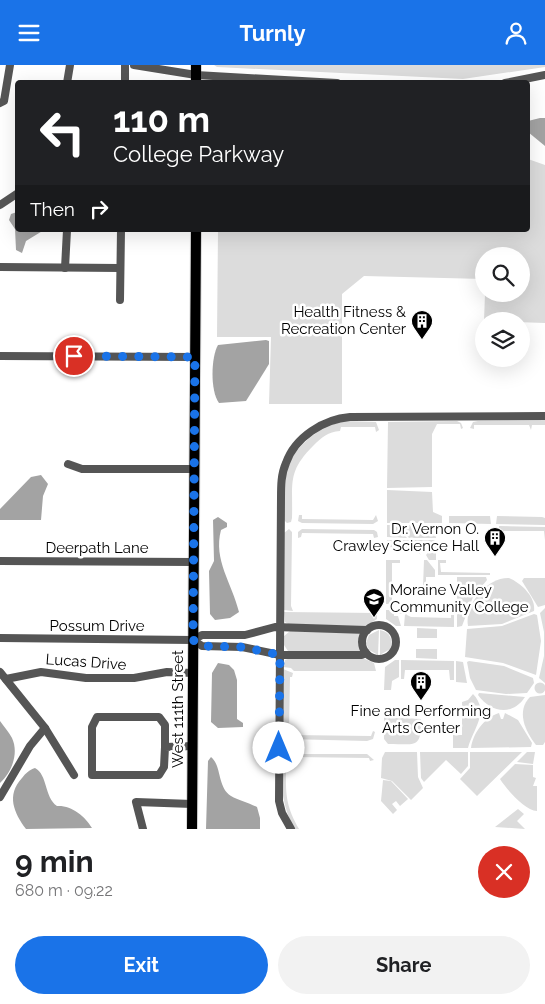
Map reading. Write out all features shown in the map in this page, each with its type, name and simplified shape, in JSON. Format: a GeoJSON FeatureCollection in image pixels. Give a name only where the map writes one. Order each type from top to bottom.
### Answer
{"type":"FeatureCollection","features":[{"type":"Feature","properties":{"kind":"main road","name":"West 111th Street"},"geometry":{"type":"LineString","coordinates":[[192,829],[196,232]]}},
{"type":"Feature","properties":{"kind":"street"},"geometry":{"type":"LineString","coordinates":[[0,103],[4,101],[10,65]]}},
{"type":"Feature","properties":{"kind":"street"},"geometry":{"type":"LineString","coordinates":[[68,80],[70,65]]}},
{"type":"Feature","properties":{"kind":"street"},"geometry":{"type":"LineString","coordinates":[[125,65],[125,80]]}},
{"type":"Feature","properties":{"kind":"street"},"geometry":{"type":"LineString","coordinates":[[134,65],[196,74],[290,80]]}},
{"type":"Feature","properties":{"kind":"street"},"geometry":{"type":"LineString","coordinates":[[520,80],[545,75]]}},
{"type":"Feature","properties":{"kind":"street"},"geometry":{"type":"LineString","coordinates":[[0,205],[15,195]]}},
{"type":"Feature","properties":{"kind":"street"},"geometry":{"type":"LineString","coordinates":[[66,268],[67,232]]}},
{"type":"Feature","properties":{"kind":"street"},"geometry":{"type":"LineString","coordinates":[[120,299],[121,232]]}},
{"type":"Feature","properties":{"kind":"street"},"geometry":{"type":"LineString","coordinates":[[0,267],[120,268]]}},
{"type":"Feature","properties":{"kind":"street"},"geometry":{"type":"LineString","coordinates":[[0,356],[195,357]]}},
{"type":"Feature","properties":{"kind":"street"},"geometry":{"type":"LineString","coordinates":[[291,829],[282,813],[279,801],[283,470],[293,450],[317,428],[332,420],[350,417],[545,416]]}},
{"type":"Feature","properties":{"kind":"street"},"geometry":{"type":"LineString","coordinates":[[68,464],[82,469],[194,469]]}},
{"type":"Feature","properties":{"kind":"street","name":"Deerpath Lane"},"geometry":{"type":"LineString","coordinates":[[0,561],[194,562]]}},
{"type":"Feature","properties":{"kind":"street"},"geometry":{"type":"LineString","coordinates":[[366,653],[362,655],[280,655],[242,647],[202,646],[193,640],[202,635],[245,635],[280,627],[367,630],[379,625],[388,628],[392,632],[396,643],[392,654],[382,659],[374,659],[366,653],[362,639],[367,630]]}},
{"type":"Feature","properties":{"kind":"street","name":"Possum Drive"},"geometry":{"type":"LineString","coordinates":[[0,638],[193,640]]}},
{"type":"Feature","properties":{"kind":"street"},"geometry":{"type":"LineString","coordinates":[[0,672],[45,728],[74,775]]}},
{"type":"Feature","properties":{"kind":"street","name":"Lucas Drive"},"geometry":{"type":"LineString","coordinates":[[6,679],[41,672],[86,678],[134,678],[167,672],[193,673]]}},
{"type":"Feature","properties":{"kind":"street"},"geometry":{"type":"LineString","coordinates":[[97,717],[159,717],[165,725],[164,747],[164,767],[159,775],[92,775],[92,727],[97,717]]}},
{"type":"Feature","properties":{"kind":"street"},"geometry":{"type":"LineString","coordinates":[[0,797],[30,747],[45,728]]}},
{"type":"Feature","properties":{"kind":"street"},"geometry":{"type":"LineString","coordinates":[[164,747],[193,746]]}},
{"type":"Feature","properties":{"kind":"street"},"geometry":{"type":"LineString","coordinates":[[143,829],[136,802],[192,804]]}},
{"type":"Feature","properties":{"kind":"shaded area"},"geometry":{"type":"Polygon","coordinates":[[[214,65],[545,65],[545,67],[463,79],[217,67],[214,65]]]}},
{"type":"Feature","properties":{"kind":"shaded area"},"geometry":{"type":"Polygon","coordinates":[[[545,118],[545,146],[530,134],[530,120],[545,118]]]}},
{"type":"Feature","properties":{"kind":"shaded area"},"geometry":{"type":"Polygon","coordinates":[[[530,160],[545,165],[545,323],[530,323],[530,312],[484,312],[485,302],[530,302],[530,247],[475,247],[475,279],[364,276],[342,294],[342,404],[269,404],[271,337],[217,337],[218,232],[530,232],[530,160]]]}},
{"type":"Feature","properties":{"kind":"shaded area"},"geometry":{"type":"Polygon","coordinates":[[[15,213],[15,229],[9,220],[11,214],[15,213]]]}},
{"type":"Feature","properties":{"kind":"shaded area"},"geometry":{"type":"Polygon","coordinates":[[[15,232],[41,232],[26,241],[22,253],[16,250],[15,232]]]}},
{"type":"Feature","properties":{"kind":"shaded area"},"geometry":{"type":"Polygon","coordinates":[[[269,341],[269,364],[246,401],[219,403],[213,383],[214,357],[218,345],[269,341]]]}},
{"type":"Feature","properties":{"kind":"shaded area"},"geometry":{"type":"Polygon","coordinates":[[[545,420],[545,425],[532,425],[531,430],[529,425],[474,425],[474,429],[470,428],[473,422],[478,421],[545,420]]]}},
{"type":"Feature","properties":{"kind":"shaded area"},"geometry":{"type":"Polygon","coordinates":[[[345,421],[376,422],[379,430],[376,432],[375,427],[341,427],[340,431],[325,436],[313,446],[295,471],[292,487],[292,518],[291,522],[287,523],[284,520],[284,482],[293,457],[299,448],[315,434],[325,428],[345,421]]]}},
{"type":"Feature","properties":{"kind":"shaded area"},"geometry":{"type":"Polygon","coordinates":[[[457,421],[461,423],[463,428],[461,429],[460,424],[437,424],[432,434],[432,487],[387,488],[388,422],[457,421]]]}},
{"type":"Feature","properties":{"kind":"shaded area"},"geometry":{"type":"Polygon","coordinates":[[[41,475],[48,484],[43,496],[41,520],[0,520],[0,509],[31,477],[41,475]]]}},
{"type":"Feature","properties":{"kind":"shaded area"},"geometry":{"type":"Polygon","coordinates":[[[387,490],[432,492],[433,512],[442,516],[442,523],[387,523],[387,490]]]}},
{"type":"Feature","properties":{"kind":"shaded area"},"geometry":{"type":"Polygon","coordinates":[[[299,515],[302,515],[302,519],[373,520],[376,515],[378,521],[373,524],[302,523],[298,521],[299,515]]]}},
{"type":"Feature","properties":{"kind":"shaded area"},"geometry":{"type":"Polygon","coordinates":[[[449,516],[490,516],[491,524],[449,523],[449,516]]]}},
{"type":"Feature","properties":{"kind":"shaded area"},"geometry":{"type":"Polygon","coordinates":[[[497,516],[542,517],[545,518],[545,525],[496,524],[497,516]]]}},
{"type":"Feature","properties":{"kind":"shaded area"},"geometry":{"type":"Polygon","coordinates":[[[218,517],[227,523],[227,527],[221,530],[219,551],[239,612],[230,618],[215,620],[210,614],[209,571],[214,561],[213,520],[218,517]]]}},
{"type":"Feature","properties":{"kind":"shaded area"},"geometry":{"type":"Polygon","coordinates":[[[387,525],[396,525],[407,538],[387,537],[387,525]]]}},
{"type":"Feature","properties":{"kind":"shaded area"},"geometry":{"type":"Polygon","coordinates":[[[398,525],[436,526],[436,538],[409,538],[398,525]]]}},
{"type":"Feature","properties":{"kind":"shaded area"},"geometry":{"type":"Polygon","coordinates":[[[499,526],[545,527],[545,540],[544,531],[499,531],[499,526]]]}},
{"type":"Feature","properties":{"kind":"shaded area"},"geometry":{"type":"Polygon","coordinates":[[[289,529],[292,532],[291,606],[293,611],[284,610],[284,533],[289,529]]]}},
{"type":"Feature","properties":{"kind":"shaded area"},"geometry":{"type":"Polygon","coordinates":[[[302,529],[374,530],[377,532],[378,537],[374,538],[373,534],[302,533],[301,537],[298,538],[298,532],[302,529]]]}},
{"type":"Feature","properties":{"kind":"shaded area"},"geometry":{"type":"Polygon","coordinates":[[[387,540],[409,540],[421,555],[414,548],[387,547],[387,540]]]}},
{"type":"Feature","properties":{"kind":"shaded area"},"geometry":{"type":"Polygon","coordinates":[[[411,540],[435,540],[422,553],[411,540]]]}},
{"type":"Feature","properties":{"kind":"shaded area"},"geometry":{"type":"Polygon","coordinates":[[[436,543],[436,560],[429,560],[426,555],[436,543]]]}},
{"type":"Feature","properties":{"kind":"shaded area"},"geometry":{"type":"Polygon","coordinates":[[[386,560],[400,560],[400,563],[392,563],[392,604],[386,604],[386,560]]]}},
{"type":"Feature","properties":{"kind":"shaded area"},"geometry":{"type":"Polygon","coordinates":[[[424,560],[427,560],[435,570],[435,577],[426,577],[426,587],[423,587],[424,560]]]}},
{"type":"Feature","properties":{"kind":"shaded area"},"geometry":{"type":"Polygon","coordinates":[[[438,560],[446,560],[446,563],[440,563],[441,572],[490,573],[490,575],[438,575],[438,560]]]}},
{"type":"Feature","properties":{"kind":"shaded area"},"geometry":{"type":"Polygon","coordinates":[[[457,577],[486,577],[487,580],[473,597],[462,626],[457,627],[457,577]]]}},
{"type":"Feature","properties":{"kind":"shaded area"},"geometry":{"type":"Polygon","coordinates":[[[509,578],[527,591],[533,601],[534,611],[502,624],[468,626],[468,618],[473,601],[485,587],[501,579],[509,578]]]}},
{"type":"Feature","properties":{"kind":"shaded area"},"geometry":{"type":"Polygon","coordinates":[[[524,578],[545,578],[545,605],[538,607],[522,581],[524,578]]]}},
{"type":"Feature","properties":{"kind":"shaded area"},"geometry":{"type":"Polygon","coordinates":[[[545,608],[545,683],[539,678],[544,656],[544,632],[540,613],[545,608]]]}},
{"type":"Feature","properties":{"kind":"shaded area"},"geometry":{"type":"Polygon","coordinates":[[[386,610],[394,610],[394,616],[398,616],[401,626],[396,626],[386,619],[386,610]]]}},
{"type":"Feature","properties":{"kind":"shaded area"},"geometry":{"type":"Polygon","coordinates":[[[397,611],[407,611],[407,615],[411,617],[451,618],[451,615],[454,615],[454,627],[404,626],[405,614],[397,613],[397,611]]]}},
{"type":"Feature","properties":{"kind":"shaded area"},"geometry":{"type":"Polygon","coordinates":[[[284,612],[377,613],[377,619],[366,626],[290,625],[285,622],[284,612]]]}},
{"type":"Feature","properties":{"kind":"shaded area"},"geometry":{"type":"Polygon","coordinates":[[[534,614],[537,615],[541,641],[536,675],[503,663],[465,657],[467,629],[502,626],[534,614]]]}},
{"type":"Feature","properties":{"kind":"shaded area"},"geometry":{"type":"Polygon","coordinates":[[[417,628],[437,629],[437,638],[417,638],[417,628]]]}},
{"type":"Feature","properties":{"kind":"shaded area"},"geometry":{"type":"Polygon","coordinates":[[[379,630],[378,655],[369,650],[366,643],[369,635],[379,630]]]}},
{"type":"Feature","properties":{"kind":"shaded area"},"geometry":{"type":"Polygon","coordinates":[[[380,630],[389,635],[392,643],[390,649],[380,655],[380,630]]]}},
{"type":"Feature","properties":{"kind":"shaded area"},"geometry":{"type":"Polygon","coordinates":[[[290,631],[361,633],[358,644],[360,652],[288,651],[284,645],[283,637],[290,631]]]}},
{"type":"Feature","properties":{"kind":"shaded area"},"geometry":{"type":"Polygon","coordinates":[[[416,649],[437,649],[437,659],[416,658],[416,649]]]}},
{"type":"Feature","properties":{"kind":"shaded area"},"geometry":{"type":"Polygon","coordinates":[[[291,658],[365,659],[374,663],[376,671],[294,671],[291,668],[283,667],[285,660],[291,658]]]}},
{"type":"Feature","properties":{"kind":"shaded area"},"geometry":{"type":"Polygon","coordinates":[[[395,660],[399,660],[399,677],[392,681],[391,690],[384,690],[385,667],[395,660]]]}},
{"type":"Feature","properties":{"kind":"shaded area"},"geometry":{"type":"Polygon","coordinates":[[[401,660],[454,661],[454,680],[450,680],[449,670],[405,670],[404,679],[401,679],[401,660]]]}},
{"type":"Feature","properties":{"kind":"shaded area"},"geometry":{"type":"Polygon","coordinates":[[[456,661],[463,662],[467,683],[456,682],[456,661]]]}},
{"type":"Feature","properties":{"kind":"shaded area"},"geometry":{"type":"Polygon","coordinates":[[[467,662],[504,666],[533,678],[534,683],[527,693],[506,694],[476,690],[470,678],[467,662]]]}},
{"type":"Feature","properties":{"kind":"shaded area"},"geometry":{"type":"Polygon","coordinates":[[[218,663],[229,665],[234,670],[237,680],[237,719],[243,723],[243,727],[218,728],[211,722],[212,673],[218,663]]]}},
{"type":"Feature","properties":{"kind":"shaded area"},"geometry":{"type":"Polygon","coordinates":[[[283,669],[293,673],[292,677],[290,677],[289,729],[292,730],[292,735],[371,736],[373,731],[375,732],[373,739],[367,741],[287,739],[283,730],[283,669]]]}},
{"type":"Feature","properties":{"kind":"shaded area"},"geometry":{"type":"Polygon","coordinates":[[[540,682],[546,688],[540,694],[534,688],[540,682]]]}},
{"type":"Feature","properties":{"kind":"shaded area"},"geometry":{"type":"Polygon","coordinates":[[[479,693],[525,697],[514,708],[501,710],[483,701],[478,695],[479,693]]]}},
{"type":"Feature","properties":{"kind":"shaded area"},"geometry":{"type":"Polygon","coordinates":[[[473,694],[480,707],[479,721],[468,748],[453,748],[453,735],[462,735],[462,702],[468,700],[473,694]]]}},
{"type":"Feature","properties":{"kind":"shaded area"},"geometry":{"type":"Polygon","coordinates":[[[545,695],[545,742],[543,745],[536,745],[528,734],[523,708],[530,697],[545,695]]]}},
{"type":"Feature","properties":{"kind":"shaded area"},"geometry":{"type":"Polygon","coordinates":[[[499,713],[501,719],[503,719],[505,713],[518,720],[532,743],[531,747],[471,748],[474,737],[484,722],[499,713]]]}},
{"type":"Feature","properties":{"kind":"shaded area"},"geometry":{"type":"Polygon","coordinates":[[[384,717],[421,719],[418,740],[411,744],[388,744],[384,739],[384,717]]]}},
{"type":"Feature","properties":{"kind":"shaded area"},"geometry":{"type":"Polygon","coordinates":[[[0,721],[12,738],[15,750],[11,768],[0,783],[0,721]]]}},
{"type":"Feature","properties":{"kind":"shaded area"},"geometry":{"type":"Polygon","coordinates":[[[385,752],[417,752],[418,777],[423,788],[411,800],[392,781],[381,778],[382,758],[385,752]]]}},
{"type":"Feature","properties":{"kind":"shaded area"},"geometry":{"type":"Polygon","coordinates":[[[420,752],[468,752],[468,766],[461,774],[446,760],[424,782],[421,778],[420,752]]]}},
{"type":"Feature","properties":{"kind":"shaded area"},"geometry":{"type":"Polygon","coordinates":[[[470,752],[522,752],[477,796],[460,779],[470,768],[470,752]]]}},
{"type":"Feature","properties":{"kind":"shaded area"},"geometry":{"type":"Polygon","coordinates":[[[527,752],[535,752],[533,764],[517,762],[527,752]]]}},
{"type":"Feature","properties":{"kind":"shaded area"},"geometry":{"type":"Polygon","coordinates":[[[294,754],[367,754],[374,760],[370,761],[369,758],[294,757],[293,762],[286,762],[288,804],[299,829],[294,829],[287,813],[282,793],[281,773],[286,757],[294,754]]]}},
{"type":"Feature","properties":{"kind":"shaded area"},"geometry":{"type":"Polygon","coordinates":[[[211,757],[217,766],[221,782],[227,792],[231,796],[257,807],[260,829],[206,829],[208,761],[211,757]]]}},
{"type":"Feature","properties":{"kind":"shaded area"},"geometry":{"type":"Polygon","coordinates":[[[515,764],[533,765],[533,777],[536,778],[533,786],[537,786],[537,811],[522,803],[500,779],[515,764]]]}},
{"type":"Feature","properties":{"kind":"shaded area"},"geometry":{"type":"Polygon","coordinates":[[[35,768],[42,776],[53,802],[57,806],[67,807],[77,812],[86,819],[92,828],[26,829],[15,810],[13,797],[17,784],[26,773],[35,768]]]}},
{"type":"Feature","properties":{"kind":"shaded area"},"geometry":{"type":"Polygon","coordinates":[[[383,780],[391,781],[408,799],[400,806],[396,801],[392,804],[397,810],[393,814],[381,801],[383,780]]]}},
{"type":"Feature","properties":{"kind":"shaded area"},"geometry":{"type":"Polygon","coordinates":[[[518,809],[524,814],[517,821],[525,829],[495,827],[518,809]]]}},
{"type":"Feature","properties":{"kind":"place","name":"Health Fitness & Recreation Center"},"geometry":{"type":"Point","coordinates":[422,340]}},
{"type":"Feature","properties":{"kind":"place","name":"Dr. Vernon O. Crawley Science Hall"},"geometry":{"type":"Point","coordinates":[495,557]}},
{"type":"Feature","properties":{"kind":"place","name":"Moraine Valley Community College"},"geometry":{"type":"Point","coordinates":[374,618]}},
{"type":"Feature","properties":{"kind":"place","name":"Fine and Performing Arts Center"},"geometry":{"type":"Point","coordinates":[421,701]}},
{"type":"Feature","properties":{"kind":"route"},"geometry":{"type":"LineString","coordinates":[[74,356],[195,357],[193,640],[202,646],[242,647],[280,655],[279,748]]}}]}
